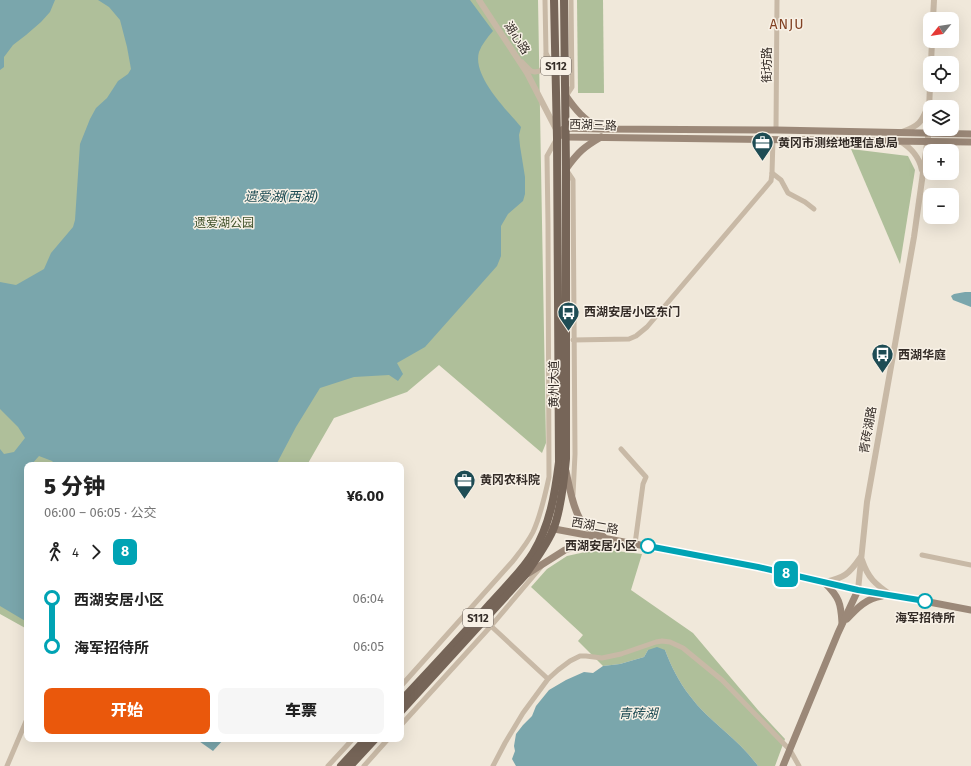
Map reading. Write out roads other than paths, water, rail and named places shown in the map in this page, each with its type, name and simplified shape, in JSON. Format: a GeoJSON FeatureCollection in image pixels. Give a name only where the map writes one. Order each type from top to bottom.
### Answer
{"type":"FeatureCollection","features":[{"type":"Feature","properties":{"kind":"main road","name":"黄州大道"},"geometry":{"type":"LineString","coordinates":[[404,708],[525,575],[539,556],[549,528],[559,462],[557,135],[554,0]]}},
{"type":"Feature","properties":{"kind":"main road","name":"黄州大道"},"geometry":{"type":"LineString","coordinates":[[404,698],[517,574],[557,517],[565,468],[566,96],[564,0]]}},
{"type":"Feature","properties":{"kind":"main road"},"geometry":{"type":"LineString","coordinates":[[566,96],[579,114],[601,133],[580,151],[566,169]]}},
{"type":"Feature","properties":{"kind":"main road","name":"西湖三路"},"geometry":{"type":"LineString","coordinates":[[601,133],[776,130],[923,133]]}},
{"type":"Feature","properties":{"kind":"main road","name":"西湖三路"},"geometry":{"type":"LineString","coordinates":[[557,135],[566,132],[773,139],[971,142]]}},
{"type":"Feature","properties":{"kind":"main road","name":"西湖三路"},"geometry":{"type":"LineString","coordinates":[[959,134],[971,134]]}},
{"type":"Feature","properties":{"kind":"main road"},"geometry":{"type":"LineString","coordinates":[[565,468],[573,500],[578,515],[583,523],[592,530],[611,540]]}},
{"type":"Feature","properties":{"kind":"main road","name":"西湖二路"},"geometry":{"type":"LineString","coordinates":[[549,528],[758,567],[858,590],[971,610]]}},
{"type":"Feature","properties":{"kind":"main road"},"geometry":{"type":"LineString","coordinates":[[525,575],[565,550],[579,545],[611,540]]}},
{"type":"Feature","properties":{"kind":"main road"},"geometry":{"type":"LineString","coordinates":[[825,582],[838,598],[841,610],[842,626]]}},
{"type":"Feature","properties":{"kind":"main road","name":"青砖湖路"},"geometry":{"type":"LineString","coordinates":[[783,766],[858,590]]}},
{"type":"Feature","properties":{"kind":"main road"},"geometry":{"type":"LineString","coordinates":[[842,626],[854,611],[864,603],[875,597],[891,595]]}},
{"type":"Feature","properties":{"kind":"main road"},"geometry":{"type":"LineString","coordinates":[[341,766],[363,742]]}},
{"type":"Feature","properties":{"kind":"main road"},"geometry":{"type":"LineString","coordinates":[[350,766],[372,742]]}},
{"type":"Feature","properties":{"kind":"street","name":"湖心路"},"geometry":{"type":"LineString","coordinates":[[479,0],[527,74],[557,135]]}},
{"type":"Feature","properties":{"kind":"street"},"geometry":{"type":"LineString","coordinates":[[515,54],[529,70],[535,72],[540,71],[545,66],[545,0]]}},
{"type":"Feature","properties":{"kind":"street"},"geometry":{"type":"LineString","coordinates":[[566,96],[572,87],[571,0]]}},
{"type":"Feature","properties":{"kind":"street","name":"街坊路"},"geometry":{"type":"LineString","coordinates":[[776,130],[777,0]]}},
{"type":"Feature","properties":{"kind":"street"},"geometry":{"type":"LineString","coordinates":[[933,12],[934,0]]}},
{"type":"Feature","properties":{"kind":"street"},"geometry":{"type":"LineString","coordinates":[[546,53],[556,74]]}},
{"type":"Feature","properties":{"kind":"street"},"geometry":{"type":"LineString","coordinates":[[900,132],[912,129],[920,122],[923,117]]}},
{"type":"Feature","properties":{"kind":"street"},"geometry":{"type":"LineString","coordinates":[[404,683],[514,561],[532,533],[545,496],[549,477],[547,156],[557,135]]}},
{"type":"Feature","properties":{"kind":"street","name":"青砖湖路"},"geometry":{"type":"LineString","coordinates":[[928,136],[928,144]]}},
{"type":"Feature","properties":{"kind":"street"},"geometry":{"type":"LineString","coordinates":[[573,340],[629,339],[636,336],[646,327],[771,181],[773,139]]}},
{"type":"Feature","properties":{"kind":"street"},"geometry":{"type":"LineString","coordinates":[[900,141],[910,147],[916,155],[921,164],[923,175]]}},
{"type":"Feature","properties":{"kind":"street"},"geometry":{"type":"LineString","coordinates":[[949,144],[956,141]]}},
{"type":"Feature","properties":{"kind":"street"},"geometry":{"type":"LineString","coordinates":[[566,169],[573,180],[575,454],[573,500]]}},
{"type":"Feature","properties":{"kind":"street"},"geometry":{"type":"LineString","coordinates":[[772,173],[781,180],[788,193],[805,202],[814,209]]}},
{"type":"Feature","properties":{"kind":"street","name":"青砖湖路"},"geometry":{"type":"LineString","coordinates":[[858,590],[867,502],[914,237],[923,175]]}},
{"type":"Feature","properties":{"kind":"street"},"geometry":{"type":"LineString","coordinates":[[621,449],[646,477],[643,484],[635,544]]}},
{"type":"Feature","properties":{"kind":"street"},"geometry":{"type":"LineString","coordinates":[[922,555],[971,565]]}},
{"type":"Feature","properties":{"kind":"street"},"geometry":{"type":"LineString","coordinates":[[825,582],[838,579],[847,574],[861,557]]}},
{"type":"Feature","properties":{"kind":"street"},"geometry":{"type":"LineString","coordinates":[[861,557],[870,578],[879,587],[891,595]]}},
{"type":"Feature","properties":{"kind":"street"},"geometry":{"type":"LineString","coordinates":[[404,722],[491,626],[544,563]]}},
{"type":"Feature","properties":{"kind":"street"},"geometry":{"type":"LineString","coordinates":[[491,626],[548,679]]}},
{"type":"Feature","properties":{"kind":"street"},"geometry":{"type":"LineString","coordinates":[[493,766],[523,713],[548,679],[570,661],[580,656],[602,658],[621,654],[662,641],[670,642],[683,648],[722,680],[790,750],[799,766]]}},
{"type":"Feature","properties":{"kind":"street"},"geometry":{"type":"LineString","coordinates":[[7,766],[24,725]]}},
{"type":"Feature","properties":{"kind":"street"},"geometry":{"type":"LineString","coordinates":[[328,766],[350,742]]}},
{"type":"Feature","properties":{"kind":"street"},"geometry":{"type":"LineString","coordinates":[[364,766],[385,742]]}},
{"type":"Feature","properties":{"kind":"water"},"geometry":{"type":"Polygon","coordinates":[[[0,0],[55,0],[50,12],[41,22],[13,45],[4,57],[4,67],[0,70],[0,0]]]}},
{"type":"Feature","properties":{"kind":"water","name":"遗爱湖(西湖)"},"geometry":{"type":"Polygon","coordinates":[[[98,0],[470,0],[493,31],[479,52],[478,61],[481,71],[492,92],[521,127],[519,135],[525,177],[525,194],[523,201],[508,214],[501,226],[501,256],[497,266],[425,347],[397,363],[403,374],[398,381],[389,375],[354,377],[320,388],[296,427],[278,462],[53,462],[39,456],[34,462],[24,462],[24,620],[0,606],[0,449],[4,454],[14,452],[25,438],[18,427],[0,409],[0,282],[16,285],[44,269],[51,253],[73,227],[75,220],[80,144],[96,108],[107,98],[118,81],[128,74],[131,69],[120,20],[109,7],[98,0]]]}},
{"type":"Feature","properties":{"kind":"water"},"geometry":{"type":"Polygon","coordinates":[[[971,292],[971,307],[953,300],[951,296],[971,292]]]}},
{"type":"Feature","properties":{"kind":"water","name":"青砖湖"},"geometry":{"type":"Polygon","coordinates":[[[657,647],[665,650],[679,680],[686,691],[706,714],[742,747],[758,766],[516,766],[512,759],[515,751],[514,746],[516,734],[532,716],[536,706],[549,690],[584,672],[593,673],[603,666],[620,664],[644,657],[648,650],[657,647]]]}},
{"type":"Feature","properties":{"kind":"water"},"geometry":{"type":"Polygon","coordinates":[[[200,742],[221,742],[213,751],[200,742]]]}},
{"type":"Feature","properties":{"kind":"place","name":"黄冈市测绘地理信息局"},"geometry":{"type":"Point","coordinates":[762,162]}},
{"type":"Feature","properties":{"kind":"place","name":"西湖安居小区东门"},"geometry":{"type":"Point","coordinates":[568,332]}},
{"type":"Feature","properties":{"kind":"place","name":"西湖华庭"},"geometry":{"type":"Point","coordinates":[883,374]}},
{"type":"Feature","properties":{"kind":"place","name":"黄冈农科院"},"geometry":{"type":"Point","coordinates":[465,500]}},
{"type":"Feature","properties":{"kind":"place","name":"西湖安居小区"},"geometry":{"type":"Point","coordinates":[648,546]}},
{"type":"Feature","properties":{"kind":"place","name":"海军招待所"},"geometry":{"type":"Point","coordinates":[925,601]}},
{"type":"Feature","properties":{"kind":"district","name":"ANJU"},"geometry":{"type":"Point","coordinates":[787,24]}},
{"type":"Feature","properties":{"kind":"park label","name":"遗爱湖公园"},"geometry":{"type":"Point","coordinates":[224,223]}}]}
